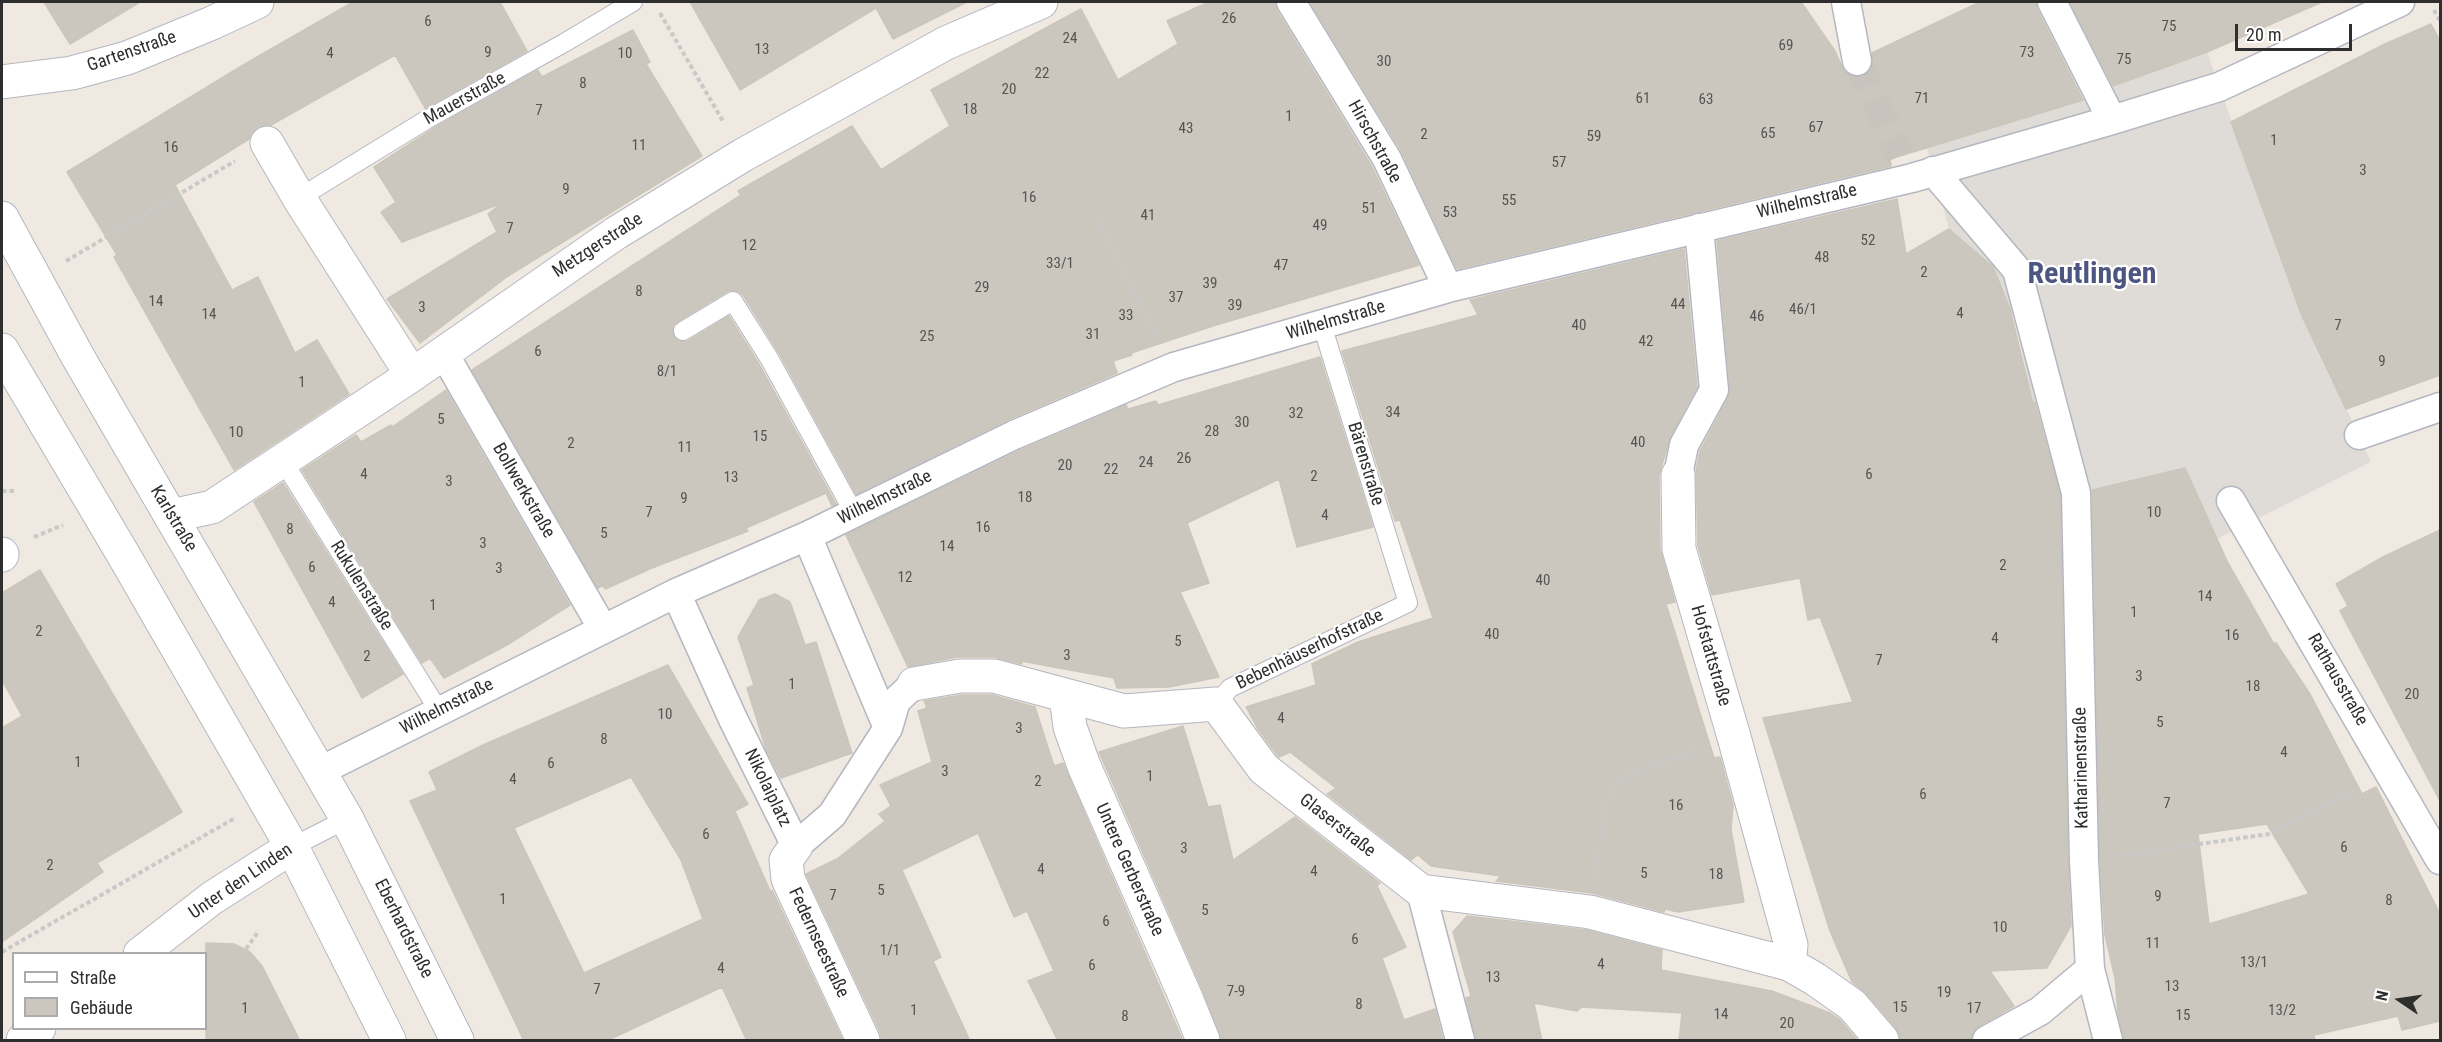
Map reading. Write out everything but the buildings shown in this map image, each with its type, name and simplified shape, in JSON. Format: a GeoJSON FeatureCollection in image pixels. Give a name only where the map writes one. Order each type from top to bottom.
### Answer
{"type":"FeatureCollection","features":[{"type":"Feature","properties":{"kind":"street","name":"Gartenstraße"},"geometry":{"type":"LineString","coordinates":[[2,82],[72,73],[126,58],[257,2]]}},
{"type":"Feature","properties":{"kind":"street","name":"Metzgerstraße"},"geometry":{"type":"LineString","coordinates":[[171,516],[212,507],[412,375],[615,233],[743,154],[946,43],[1041,2]]}},
{"type":"Feature","properties":{"kind":"street","name":"Hirschstraße"},"geometry":{"type":"LineString","coordinates":[[1291,2],[1387,159],[1448,288]]}},
{"type":"Feature","properties":{"kind":"street"},"geometry":{"type":"LineString","coordinates":[[1846,2],[1857,61]]}},
{"type":"Feature","properties":{"kind":"street"},"geometry":{"type":"LineString","coordinates":[[2052,2],[2112,120]]}},
{"type":"Feature","properties":{"kind":"street","name":"Wilhelmstraße"},"geometry":{"type":"LineString","coordinates":[[320,771],[676,594],[807,536],[1014,435],[1174,367],[1448,288],[1699,228],[1915,168],[2112,120],[2219,87],[2400,2]]}},
{"type":"Feature","properties":{"kind":"street"},"geometry":{"type":"LineString","coordinates":[[267,143],[299,198],[412,375]]}},
{"type":"Feature","properties":{"kind":"street","name":"Katharinenstraße"},"geometry":{"type":"LineString","coordinates":[[1915,168],[2017,270],[2076,493],[2084,861],[2090,969],[2108,1041]]}},
{"type":"Feature","properties":{"kind":"street","name":"Hofstattstraße"},"geometry":{"type":"LineString","coordinates":[[1699,228],[1714,390],[1684,445],[1678,475],[1679,549],[1791,945],[1789,964]]}},
{"type":"Feature","properties":{"kind":"street","name":"Karlstraße"},"geometry":{"type":"LineString","coordinates":[[5,233],[37,279],[78,357],[347,819]]}},
{"type":"Feature","properties":{"kind":"street"},"geometry":{"type":"LineString","coordinates":[[2,350],[292,847],[389,1041]]}},
{"type":"Feature","properties":{"kind":"street","name":"Bollwerkstraße"},"geometry":{"type":"LineString","coordinates":[[443,352],[603,629]]}},
{"type":"Feature","properties":{"kind":"street"},"geometry":{"type":"LineString","coordinates":[[2359,435],[2440,407]]}},
{"type":"Feature","properties":{"kind":"street","name":"Rathausstraße"},"geometry":{"type":"LineString","coordinates":[[2231,501],[2440,860]]}},
{"type":"Feature","properties":{"kind":"street"},"geometry":{"type":"LineString","coordinates":[[807,536],[888,728]]}},
{"type":"Feature","properties":{"kind":"street","name":"Nikolaiplatz"},"geometry":{"type":"LineString","coordinates":[[676,594],[733,719],[796,846],[832,815],[888,728],[896,701],[914,684]]}},
{"type":"Feature","properties":{"kind":"street"},"geometry":{"type":"LineString","coordinates":[[914,684],[960,676],[994,676],[1124,711],[1216,704]]}},
{"type":"Feature","properties":{"kind":"street","name":"Untere Gerberstraße"},"geometry":{"type":"LineString","coordinates":[[1065,696],[1070,727],[1084,766],[1203,1041]]}},
{"type":"Feature","properties":{"kind":"street","name":"Glaserstraße"},"geometry":{"type":"LineString","coordinates":[[1216,704],[1264,769],[1421,891]]}},
{"type":"Feature","properties":{"kind":"street","name":"Eberhardstraße"},"geometry":{"type":"LineString","coordinates":[[347,819],[457,1041]]}},
{"type":"Feature","properties":{"kind":"street","name":"Federnseestraße"},"geometry":{"type":"LineString","coordinates":[[796,846],[786,860],[788,879],[863,1041]]}},
{"type":"Feature","properties":{"kind":"street","name":"Unter den Linden"},"geometry":{"type":"LineString","coordinates":[[143,952],[212,898],[292,847]]}},
{"type":"Feature","properties":{"kind":"street"},"geometry":{"type":"LineString","coordinates":[[1460,1041],[1421,891],[1590,912],[1789,964],[1852,1005],[1882,1041]]}},
{"type":"Feature","properties":{"kind":"street"},"geometry":{"type":"LineString","coordinates":[[1987,1041],[2040,1011],[2090,969]]}},
{"type":"Feature","properties":{"kind":"street"},"geometry":{"type":"LineString","coordinates":[[23,1041],[38,1030]]}},
{"type":"Feature","properties":{"kind":"lane","name":"Mauerstraße"},"geometry":{"type":"LineString","coordinates":[[299,198],[426,120],[633,2]]}},
{"type":"Feature","properties":{"kind":"lane"},"geometry":{"type":"LineString","coordinates":[[683,331],[734,301],[769,358],[854,513]]}},
{"type":"Feature","properties":{"kind":"lane","name":"Bärenstraße"},"geometry":{"type":"LineString","coordinates":[[1322,325],[1408,603]]}},
{"type":"Feature","properties":{"kind":"lane","name":"Rukulenstraße"},"geometry":{"type":"LineString","coordinates":[[283,461],[439,711]]}},
{"type":"Feature","properties":{"kind":"lane","name":"Bebenhäuserhofstraße"},"geometry":{"type":"LineString","coordinates":[[1216,704],[1230,688],[1408,603]]}},
{"type":"Feature","properties":{"kind":"lane","name":"Unter den Linden"},"geometry":{"type":"LineString","coordinates":[[292,847],[347,819]]}},
{"type":"Feature","properties":{"kind":"path"},"geometry":{"type":"LineString","coordinates":[[659,12],[743,154]]}},
{"type":"Feature","properties":{"kind":"path"},"geometry":{"type":"LineString","coordinates":[[37,279],[267,143]]}},
{"type":"Feature","properties":{"kind":"path"},"geometry":{"type":"LineString","coordinates":[[1098,220],[1174,367]]}},
{"type":"Feature","properties":{"kind":"path"},"geometry":{"type":"LineString","coordinates":[[2,492],[15,491]]}},
{"type":"Feature","properties":{"kind":"path"},"geometry":{"type":"LineString","coordinates":[[1590,912],[1605,810],[1612,790],[1625,775],[1734,737]]}},
{"type":"Feature","properties":{"kind":"path"},"geometry":{"type":"LineString","coordinates":[[2084,861],[2270,834],[2390,773]]}},
{"type":"Feature","properties":{"kind":"path"},"geometry":{"type":"LineString","coordinates":[[2,952],[265,801]]}},
{"type":"Feature","properties":{"kind":"path"},"geometry":{"type":"LineString","coordinates":[[246,950],[258,932]]}},
{"type":"Feature","properties":{"kind":"shaded area"},"geometry":{"type":"Polygon","coordinates":[[[2207,52],[2297,302],[2371,462],[2217,539],[2185,468],[2046,500],[2042,450],[2054,448],[2045,401],[2033,404],[2016,323],[1993,267],[1949,229],[1927,148],[2089,98],[2105,89],[2207,52]]]}},
{"type":"Feature","properties":{"kind":"tunnel"},"geometry":{"type":"LineString","coordinates":[[1857,61],[1900,156]]}},
{"type":"Feature","properties":{"kind":"district","name":"Reutlingen"},"geometry":{"type":"Point","coordinates":[2092,275]}}]}
